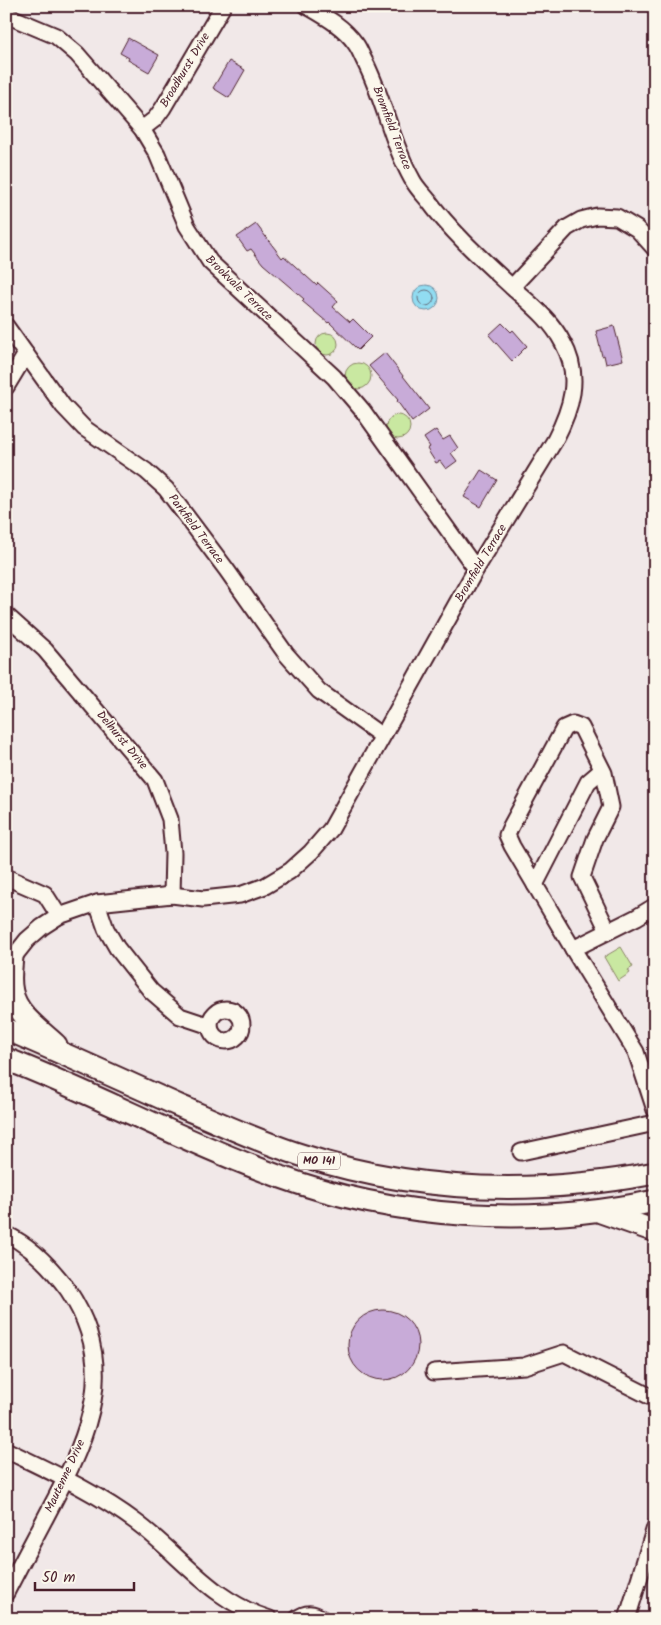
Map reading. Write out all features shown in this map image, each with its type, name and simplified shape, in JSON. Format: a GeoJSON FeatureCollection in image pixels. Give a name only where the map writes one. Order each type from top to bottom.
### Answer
{"type":"FeatureCollection","features":[{"type":"Feature","properties":{"kind":"highway"},"geometry":{"type":"LineString","coordinates":[[9,962],[14,1000],[32,1023],[67,1055]]}},
{"type":"Feature","properties":{"kind":"highway","name":"MO 141"},"geometry":{"type":"LineString","coordinates":[[6,1029],[254,1138],[301,1155],[395,1179],[443,1185],[539,1188],[588,1184],[655,1173]]}},
{"type":"Feature","properties":{"kind":"highway","name":"MO 141"},"geometry":{"type":"LineString","coordinates":[[6,1059],[234,1159],[324,1191],[372,1202],[466,1214],[514,1216],[596,1210],[655,1201]]}},
{"type":"Feature","properties":{"kind":"highway"},"geometry":{"type":"LineString","coordinates":[[596,1210],[655,1231]]}},
{"type":"Feature","properties":{"kind":"street","name":"Broadhurst Drive"},"geometry":{"type":"LineString","coordinates":[[142,130],[163,108],[223,6]]}},
{"type":"Feature","properties":{"kind":"street","name":"Bromfield Terrace"},"geometry":{"type":"LineString","coordinates":[[9,962],[42,927],[59,916],[97,903],[172,895],[203,900],[240,895],[265,886],[290,871],[311,852],[331,828],[476,569],[566,420],[573,393],[572,369],[564,344],[549,321],[453,231],[412,180],[371,73],[355,42],[336,23],[307,6]]}},
{"type":"Feature","properties":{"kind":"street","name":"Brookvale Terrace"},"geometry":{"type":"LineString","coordinates":[[6,15],[56,36],[77,54],[142,130],[157,154],[187,226],[210,262],[334,377],[363,411],[476,569]]}},
{"type":"Feature","properties":{"kind":"street"},"geometry":{"type":"LineString","coordinates":[[512,287],[567,228],[581,220],[597,216],[617,217],[637,229],[655,249]]}},
{"type":"Feature","properties":{"kind":"street","name":"Parkfield Terrace"},"geometry":{"type":"LineString","coordinates":[[6,326],[63,406],[84,428],[146,471],[166,489],[286,654],[319,691],[382,736]]}},
{"type":"Feature","properties":{"kind":"street"},"geometry":{"type":"LineString","coordinates":[[6,387],[26,354]]}},
{"type":"Feature","properties":{"kind":"street","name":"Delhurst Drive"},"geometry":{"type":"LineString","coordinates":[[6,615],[45,650],[155,780],[170,819],[173,854],[172,895]]}},
{"type":"Feature","properties":{"kind":"street"},"geometry":{"type":"LineString","coordinates":[[608,931],[582,877],[595,839],[611,807],[602,770],[581,727],[573,724],[564,728],[507,835],[573,950],[636,1052],[655,1110]]}},
{"type":"Feature","properties":{"kind":"street"},"geometry":{"type":"LineString","coordinates":[[535,885],[588,782],[602,770]]}},
{"type":"Feature","properties":{"kind":"street"},"geometry":{"type":"LineString","coordinates":[[6,877],[45,894],[59,916]]}},
{"type":"Feature","properties":{"kind":"street"},"geometry":{"type":"LineString","coordinates":[[97,903],[106,929],[117,948],[151,990],[180,1016],[210,1026]]}},
{"type":"Feature","properties":{"kind":"street"},"geometry":{"type":"LineString","coordinates":[[573,950],[655,906]]}},
{"type":"Feature","properties":{"kind":"street"},"geometry":{"type":"LineString","coordinates":[[521,1152],[655,1123]]}},
{"type":"Feature","properties":{"kind":"street","name":"Mautenne Drive"},"geometry":{"type":"LineString","coordinates":[[6,1234],[15,1238],[42,1259],[61,1280],[76,1302],[86,1327],[93,1354],[95,1390],[91,1414],[80,1448],[6,1592]]}},
{"type":"Feature","properties":{"kind":"street"},"geometry":{"type":"LineString","coordinates":[[434,1372],[524,1366],[564,1353],[655,1399]]}},
{"type":"Feature","properties":{"kind":"street"},"geometry":{"type":"LineString","coordinates":[[6,1450],[105,1500],[137,1522],[199,1579],[222,1596],[241,1607],[270,1619]]}},
{"type":"Feature","properties":{"kind":"street"},"geometry":{"type":"LineString","coordinates":[[627,1619],[655,1527]]}},
{"type":"Feature","properties":{"kind":"street"},"geometry":{"type":"LineString","coordinates":[[297,1619],[304,1614],[310,1613],[322,1619]]}},
{"type":"Feature","properties":{"kind":"green space"},"geometry":{"type":"Polygon","coordinates":[[[327,333],[335,336],[338,344],[335,352],[327,355],[319,352],[316,344],[319,336],[327,333]]]}},
{"type":"Feature","properties":{"kind":"green space"},"geometry":{"type":"Polygon","coordinates":[[[358,363],[367,367],[371,376],[367,385],[358,389],[349,385],[345,376],[349,367],[358,363]]]}},
{"type":"Feature","properties":{"kind":"green space"},"geometry":{"type":"Polygon","coordinates":[[[398,415],[407,418],[410,427],[407,436],[398,439],[389,436],[386,427],[389,418],[398,415]]]}},
{"type":"Feature","properties":{"kind":"green space"},"geometry":{"type":"Polygon","coordinates":[[[621,947],[633,967],[628,970],[630,973],[618,981],[604,957],[621,947]]]}},
{"type":"Feature","properties":{"kind":"water"},"geometry":{"type":"Polygon","coordinates":[[[426,285],[435,289],[439,298],[435,307],[426,311],[417,307],[413,298],[417,289],[426,285]]]}},
{"type":"Feature","properties":{"kind":"building"},"geometry":{"type":"Polygon","coordinates":[[[128,38],[159,55],[149,72],[120,53],[128,38]]]}},
{"type":"Feature","properties":{"kind":"building"},"geometry":{"type":"Polygon","coordinates":[[[229,61],[245,70],[229,98],[213,88],[229,61]]]}},
{"type":"Feature","properties":{"kind":"building"},"geometry":{"type":"Polygon","coordinates":[[[256,224],[282,258],[284,256],[316,285],[318,283],[338,301],[333,307],[350,322],[353,319],[371,337],[358,350],[329,322],[302,301],[304,299],[263,264],[251,249],[247,251],[237,237],[256,224]]]}},
{"type":"Feature","properties":{"kind":"building"},"geometry":{"type":"Polygon","coordinates":[[[502,323],[511,332],[513,330],[527,346],[512,361],[489,335],[502,323]]]}},
{"type":"Feature","properties":{"kind":"building"},"geometry":{"type":"Polygon","coordinates":[[[614,326],[623,360],[606,364],[604,355],[602,356],[596,331],[614,326]]]}},
{"type":"Feature","properties":{"kind":"building"},"geometry":{"type":"Polygon","coordinates":[[[385,353],[429,409],[412,422],[398,400],[369,366],[385,353]]]}},
{"type":"Feature","properties":{"kind":"building"},"geometry":{"type":"Polygon","coordinates":[[[436,430],[443,440],[450,436],[458,448],[451,453],[457,461],[446,469],[440,461],[436,463],[427,449],[430,447],[424,438],[436,430]]]}},
{"type":"Feature","properties":{"kind":"building"},"geometry":{"type":"Polygon","coordinates":[[[481,470],[497,480],[481,507],[464,497],[481,470]]]}},
{"type":"Feature","properties":{"kind":"building"},"geometry":{"type":"Polygon","coordinates":[[[383,1310],[396,1313],[408,1320],[415,1332],[418,1345],[415,1358],[408,1370],[396,1377],[383,1380],[370,1377],[358,1370],[351,1358],[348,1345],[351,1332],[358,1320],[370,1313],[383,1310]]]}}]}
